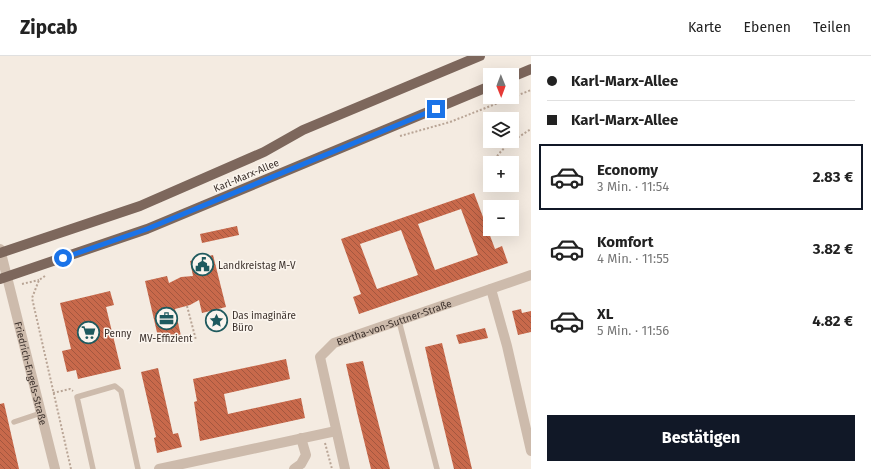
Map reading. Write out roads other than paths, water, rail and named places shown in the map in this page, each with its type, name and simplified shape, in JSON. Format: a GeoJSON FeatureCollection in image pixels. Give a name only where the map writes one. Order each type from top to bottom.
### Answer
{"type":"FeatureCollection","features":[{"type":"Feature","properties":{"kind":"main road","name":"Karl-Marx-Allee"},"geometry":{"type":"LineString","coordinates":[[0,252],[140,206],[264,152],[303,130],[480,56]]}},
{"type":"Feature","properties":{"kind":"main road"},"geometry":{"type":"LineString","coordinates":[[519,74],[531,69]]}},
{"type":"Feature","properties":{"kind":"main road","name":"Karl-Marx-Allee"},"geometry":{"type":"LineString","coordinates":[[3,278],[147,229],[483,89]]}},
{"type":"Feature","properties":{"kind":"street","name":"Friedrich-Engels-Straße"},"geometry":{"type":"LineString","coordinates":[[0,252],[3,278],[56,469]]}},
{"type":"Feature","properties":{"kind":"street","name":"Bertha-von-Suttner-Straße"},"geometry":{"type":"LineString","coordinates":[[345,469],[320,357],[334,343],[531,275]]}},
{"type":"Feature","properties":{"kind":"street"},"geometry":{"type":"LineString","coordinates":[[491,289],[507,346],[531,451]]}},
{"type":"Feature","properties":{"kind":"street"},"geometry":{"type":"LineString","coordinates":[[159,469],[336,431]]}},
{"type":"Feature","properties":{"kind":"street"},"geometry":{"type":"LineString","coordinates":[[294,469],[301,464],[306,455],[301,438]]}},
{"type":"Feature","properties":{"kind":"lane"},"geometry":{"type":"LineString","coordinates":[[399,321],[437,469]]}},
{"type":"Feature","properties":{"kind":"lane"},"geometry":{"type":"LineString","coordinates":[[93,469],[77,400],[79,395],[115,386],[119,387],[121,391],[138,469]]}},
{"type":"Feature","properties":{"kind":"lane"},"geometry":{"type":"LineString","coordinates":[[14,422],[41,413]]}},
{"type":"Feature","properties":{"kind":"place","name":"Landkreistag M-V"},"geometry":{"type":"Point","coordinates":[203,265]}},
{"type":"Feature","properties":{"kind":"place","name":"MV-Effizient"},"geometry":{"type":"Point","coordinates":[166,318]}},
{"type":"Feature","properties":{"kind":"place","name":"Das imaginäre Büro"},"geometry":{"type":"Point","coordinates":[217,321]}},
{"type":"Feature","properties":{"kind":"place","name":"Penny"},"geometry":{"type":"Point","coordinates":[89,333]}}]}
